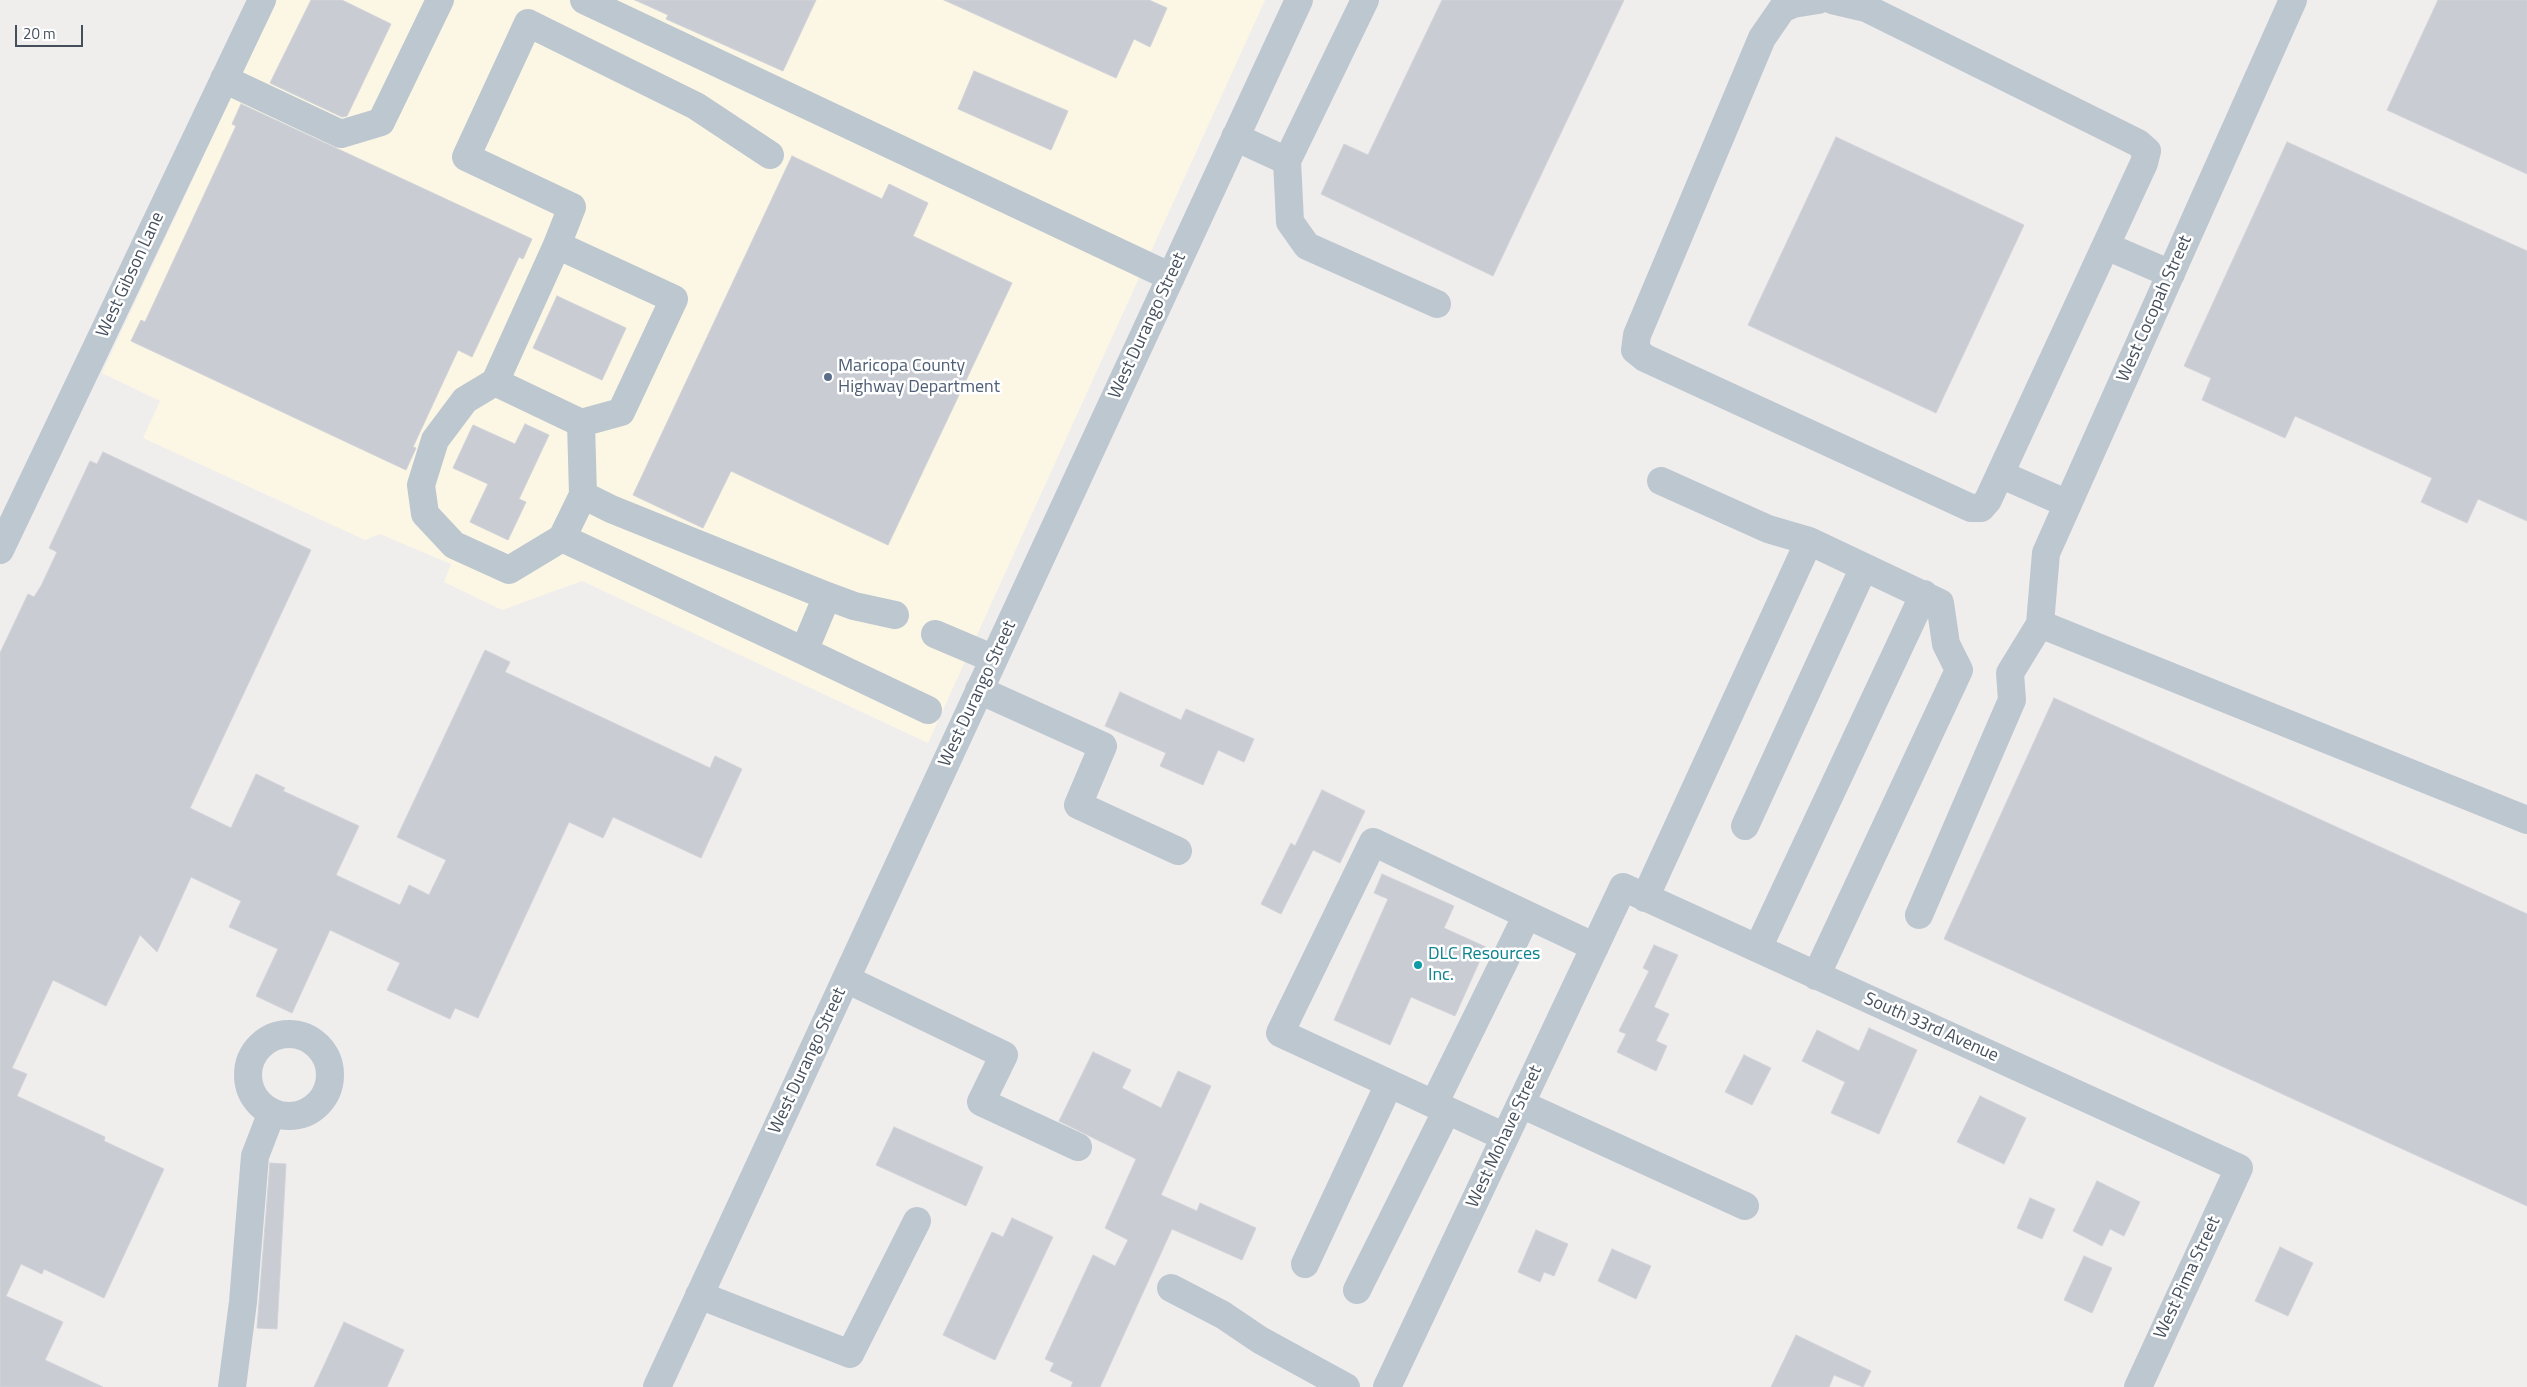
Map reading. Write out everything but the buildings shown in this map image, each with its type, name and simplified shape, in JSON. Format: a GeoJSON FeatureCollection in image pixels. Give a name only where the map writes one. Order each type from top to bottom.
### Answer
{"type":"FeatureCollection","features":[{"type":"Feature","properties":{"kind":"street","name":"West Gibson Lane"},"geometry":{"type":"LineString","coordinates":[[0,550],[262,0]]}},
{"type":"Feature","properties":{"kind":"street"},"geometry":{"type":"LineString","coordinates":[[224,79],[341,134],[381,122],[440,0]]}},
{"type":"Feature","properties":{"kind":"street"},"geometry":{"type":"LineString","coordinates":[[584,0],[1171,277]]}},
{"type":"Feature","properties":{"kind":"street","name":"West Durango Street"},"geometry":{"type":"LineString","coordinates":[[657,1387],[1299,0]]}},
{"type":"Feature","properties":{"kind":"street"},"geometry":{"type":"LineString","coordinates":[[1365,0],[1287,161],[1290,222],[1307,246],[1436,304]]}},
{"type":"Feature","properties":{"kind":"street"},"geometry":{"type":"LineString","coordinates":[[1818,0],[1793,4],[1782,9],[1762,38],[1637,335],[1635,350],[1654,362],[1971,508],[1981,508],[1985,504],[2000,474],[2106,246],[2144,163],[2146,151],[2144,147],[1866,8],[1832,0]]}},
{"type":"Feature","properties":{"kind":"street","name":"West Cocopah Street"},"geometry":{"type":"LineString","coordinates":[[2040,624],[2046,553],[2294,0]]}},
{"type":"Feature","properties":{"kind":"street"},"geometry":{"type":"LineString","coordinates":[[580,423],[583,495],[562,538],[509,570],[454,545],[425,514],[420,486],[435,440],[465,400],[495,382],[557,245],[572,206],[466,157],[528,23],[696,106],[770,155]]}},
{"type":"Feature","properties":{"kind":"street"},"geometry":{"type":"LineString","coordinates":[[1235,138],[1287,161]]}},
{"type":"Feature","properties":{"kind":"street"},"geometry":{"type":"LineString","coordinates":[[495,382],[580,423],[621,412],[674,299],[557,245]]}},
{"type":"Feature","properties":{"kind":"street"},"geometry":{"type":"LineString","coordinates":[[2106,246],[2171,274]]}},
{"type":"Feature","properties":{"kind":"street"},"geometry":{"type":"LineString","coordinates":[[2000,474],[2068,504]]}},
{"type":"Feature","properties":{"kind":"street"},"geometry":{"type":"LineString","coordinates":[[1662,481],[1768,529],[1809,540],[1940,603],[1946,644],[1959,670],[1816,976]]}},
{"type":"Feature","properties":{"kind":"street"},"geometry":{"type":"LineString","coordinates":[[583,495],[611,509],[827,596],[854,606],[895,615]]}},
{"type":"Feature","properties":{"kind":"street"},"geometry":{"type":"LineString","coordinates":[[562,538],[928,710]]}},
{"type":"Feature","properties":{"kind":"street","name":"West Mohave Street"},"geometry":{"type":"LineString","coordinates":[[1387,1387],[1595,948],[1634,893],[1809,540]]}},
{"type":"Feature","properties":{"kind":"street"},"geometry":{"type":"LineString","coordinates":[[1745,826],[1864,567]]}},
{"type":"Feature","properties":{"kind":"street"},"geometry":{"type":"LineString","coordinates":[[1758,948],[1924,594]]}},
{"type":"Feature","properties":{"kind":"street"},"geometry":{"type":"LineString","coordinates":[[804,651],[827,596]]}},
{"type":"Feature","properties":{"kind":"street"},"geometry":{"type":"LineString","coordinates":[[1919,915],[2012,700],[2010,673],[2040,624],[2527,820]]}},
{"type":"Feature","properties":{"kind":"street"},"geometry":{"type":"LineString","coordinates":[[935,634],[994,659]]}},
{"type":"Feature","properties":{"kind":"street"},"geometry":{"type":"LineString","coordinates":[[979,690],[1103,746],[1078,806],[1178,851]]}},
{"type":"Feature","properties":{"kind":"street"},"geometry":{"type":"LineString","coordinates":[[1505,1137],[1280,1033],[1373,842],[1595,948]]}},
{"type":"Feature","properties":{"kind":"street","name":"South 33rd Avenue"},"geometry":{"type":"LineString","coordinates":[[1634,893],[2239,1168]]}},
{"type":"Feature","properties":{"kind":"street"},"geometry":{"type":"LineString","coordinates":[[1357,1290],[1527,915]]}},
{"type":"Feature","properties":{"kind":"street"},"geometry":{"type":"LineString","coordinates":[[846,979],[1004,1055],[981,1102],[1078,1147]]}},
{"type":"Feature","properties":{"kind":"street"},"geometry":{"type":"LineString","coordinates":[[1305,1264],[1389,1084]]}},
{"type":"Feature","properties":{"kind":"street"},"geometry":{"type":"LineString","coordinates":[[1521,1104],[1745,1206]]}},
{"type":"Feature","properties":{"kind":"street"},"geometry":{"type":"LineString","coordinates":[[232,1387],[243,1302],[255,1156],[272,1112]]}},
{"type":"Feature","properties":{"kind":"street","name":"West Pima Street"},"geometry":{"type":"LineString","coordinates":[[2138,1387],[2239,1168]]}},
{"type":"Feature","properties":{"kind":"street"},"geometry":{"type":"LineString","coordinates":[[699,1295],[850,1354],[917,1221]]}},
{"type":"Feature","properties":{"kind":"street"},"geometry":{"type":"LineString","coordinates":[[1171,1288],[1223,1315],[1260,1340],[1346,1387]]}},
{"type":"Feature","properties":{"kind":"shaded area"},"geometry":{"type":"Polygon","coordinates":[[[277,0],[1265,0],[928,743],[582,581],[502,610],[444,582],[451,564],[380,534],[365,540],[143,438],[160,401],[102,373],[277,0]]]}},
{"type":"Feature","properties":{"kind":"place","name":"Maricopa County Highway Department"},"geometry":{"type":"Point","coordinates":[828,377]}},
{"type":"Feature","properties":{"kind":"place","name":"DLC Resources Inc."},"geometry":{"type":"Point","coordinates":[1418,965]}}]}
